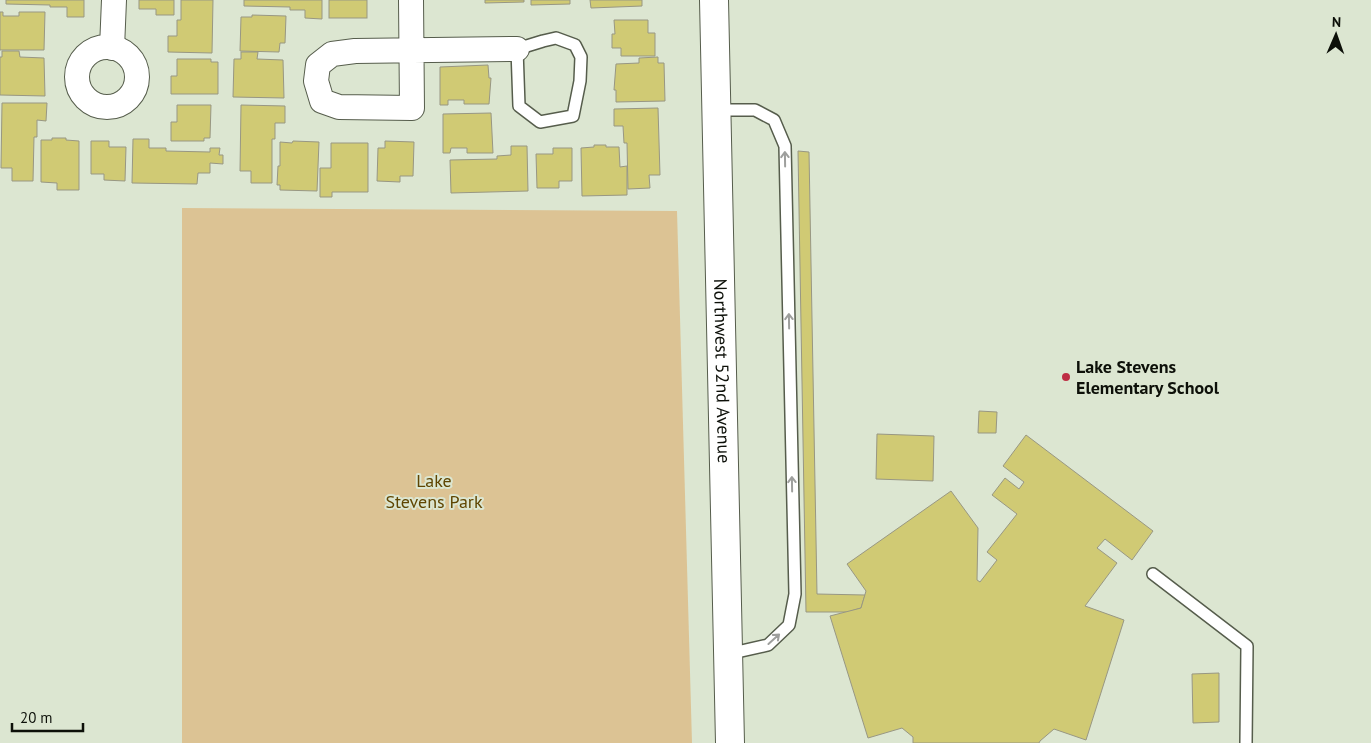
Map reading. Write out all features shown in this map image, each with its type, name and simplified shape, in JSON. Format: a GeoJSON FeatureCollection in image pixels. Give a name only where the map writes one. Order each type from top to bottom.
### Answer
{"type":"FeatureCollection","features":[{"type":"Feature","properties":{"kind":"street"},"geometry":{"type":"LineString","coordinates":[[112,48],[114,0]]}},
{"type":"Feature","properties":{"kind":"street"},"geometry":{"type":"LineString","coordinates":[[411,0],[412,50],[412,108],[339,107],[322,101],[316,81],[318,65],[332,54],[356,51],[412,50],[517,49]]}},
{"type":"Feature","properties":{"kind":"street","name":"Northwest 52nd Avenue"},"geometry":{"type":"LineString","coordinates":[[714,0],[730,743]]}},
{"type":"Feature","properties":{"kind":"lane"},"geometry":{"type":"LineString","coordinates":[[556,38],[575,45],[581,57],[580,81],[573,116],[540,122],[519,106],[517,49],[543,40],[556,38]]}},
{"type":"Feature","properties":{"kind":"lane"},"geometry":{"type":"LineString","coordinates":[[716,110],[755,110],[774,120],[785,146],[795,594],[789,625],[768,645],[728,654]]}},
{"type":"Feature","properties":{"kind":"lane"},"geometry":{"type":"LineString","coordinates":[[1153,574],[1247,646],[1246,743]]}},
{"type":"Feature","properties":{"kind":"green space","name":"Lake Stevens Park"},"geometry":{"type":"Polygon","coordinates":[[[182,208],[677,211],[692,743],[182,743],[182,208]]]}},
{"type":"Feature","properties":{"kind":"building"},"geometry":{"type":"Polygon","coordinates":[[[6,0],[84,0],[84,17],[67,17],[67,7],[6,4],[6,0]]]}},
{"type":"Feature","properties":{"kind":"building"},"geometry":{"type":"Polygon","coordinates":[[[139,0],[174,0],[174,15],[156,15],[156,9],[139,9],[139,0]]]}},
{"type":"Feature","properties":{"kind":"building"},"geometry":{"type":"Polygon","coordinates":[[[181,0],[213,0],[212,53],[168,52],[168,36],[177,36],[177,20],[181,20],[181,0]]]}},
{"type":"Feature","properties":{"kind":"building"},"geometry":{"type":"Polygon","coordinates":[[[244,0],[322,0],[322,19],[305,18],[305,10],[290,10],[290,7],[244,6],[244,0]]]}},
{"type":"Feature","properties":{"kind":"building"},"geometry":{"type":"Polygon","coordinates":[[[329,0],[367,0],[367,18],[329,18],[329,0]]]}},
{"type":"Feature","properties":{"kind":"building"},"geometry":{"type":"Polygon","coordinates":[[[485,0],[524,0],[524,2],[485,3],[485,0]]]}},
{"type":"Feature","properties":{"kind":"building"},"geometry":{"type":"Polygon","coordinates":[[[531,0],[570,0],[570,4],[531,5],[531,0]]]}},
{"type":"Feature","properties":{"kind":"building"},"geometry":{"type":"Polygon","coordinates":[[[590,0],[642,0],[642,6],[591,8],[590,0]]]}},
{"type":"Feature","properties":{"kind":"building"},"geometry":{"type":"Polygon","coordinates":[[[0,12],[3,12],[3,16],[19,16],[19,12],[45,12],[44,50],[0,50],[0,12]]]}},
{"type":"Feature","properties":{"kind":"building"},"geometry":{"type":"Polygon","coordinates":[[[252,15],[286,16],[285,43],[280,43],[279,52],[240,51],[241,17],[252,17],[252,15]]]}},
{"type":"Feature","properties":{"kind":"building"},"geometry":{"type":"Polygon","coordinates":[[[614,20],[648,20],[648,33],[655,33],[655,56],[621,56],[621,48],[612,48],[612,34],[615,34],[614,20]]]}},
{"type":"Feature","properties":{"kind":"building"},"geometry":{"type":"Polygon","coordinates":[[[2,51],[19,51],[20,57],[44,58],[45,96],[0,95],[0,57],[2,57],[2,51]]]}},
{"type":"Feature","properties":{"kind":"building"},"geometry":{"type":"Polygon","coordinates":[[[241,52],[258,52],[257,59],[283,60],[284,98],[233,97],[234,59],[241,59],[241,52]]]}},
{"type":"Feature","properties":{"kind":"building"},"geometry":{"type":"Polygon","coordinates":[[[658,57],[658,63],[664,63],[665,101],[616,102],[616,90],[614,90],[616,64],[639,63],[639,58],[658,57]]]}},
{"type":"Feature","properties":{"kind":"building"},"geometry":{"type":"Polygon","coordinates":[[[177,59],[211,59],[211,62],[218,62],[218,94],[171,94],[171,76],[177,76],[177,59]]]}},
{"type":"Feature","properties":{"kind":"building"},"geometry":{"type":"Polygon","coordinates":[[[488,65],[489,78],[491,78],[489,104],[464,104],[464,100],[448,100],[448,105],[440,105],[440,67],[488,65]]]}},
{"type":"Feature","properties":{"kind":"building"},"geometry":{"type":"Polygon","coordinates":[[[2,103],[47,103],[46,121],[37,120],[37,137],[34,137],[33,181],[12,181],[12,168],[1,168],[2,103]]]}},
{"type":"Feature","properties":{"kind":"building"},"geometry":{"type":"Polygon","coordinates":[[[177,105],[211,105],[210,138],[204,138],[204,141],[171,141],[171,122],[177,122],[177,105]]]}},
{"type":"Feature","properties":{"kind":"building"},"geometry":{"type":"Polygon","coordinates":[[[241,105],[285,106],[285,123],[275,123],[275,139],[272,139],[272,183],[251,183],[251,171],[240,171],[241,105]]]}},
{"type":"Feature","properties":{"kind":"building"},"geometry":{"type":"Polygon","coordinates":[[[658,108],[660,175],[649,175],[650,188],[628,189],[627,143],[624,143],[623,126],[614,126],[614,109],[658,108]]]}},
{"type":"Feature","properties":{"kind":"building"},"geometry":{"type":"Polygon","coordinates":[[[491,113],[493,153],[467,153],[467,148],[451,148],[450,153],[443,153],[443,114],[491,113]]]}},
{"type":"Feature","properties":{"kind":"building"},"geometry":{"type":"Polygon","coordinates":[[[52,138],[66,138],[66,140],[79,141],[79,190],[57,190],[57,183],[41,182],[41,140],[52,140],[52,138]]]}},
{"type":"Feature","properties":{"kind":"building"},"geometry":{"type":"Polygon","coordinates":[[[133,139],[149,139],[149,148],[166,148],[166,151],[210,152],[210,148],[220,148],[219,155],[223,155],[223,164],[210,163],[210,173],[198,173],[197,184],[132,183],[133,139]]]}},
{"type":"Feature","properties":{"kind":"building"},"geometry":{"type":"Polygon","coordinates":[[[91,141],[109,141],[109,147],[126,147],[125,181],[104,180],[104,174],[91,174],[91,141]]]}},
{"type":"Feature","properties":{"kind":"building"},"geometry":{"type":"Polygon","coordinates":[[[293,141],[319,142],[317,191],[280,190],[280,185],[277,185],[278,166],[280,166],[280,142],[292,143],[293,141]]]}},
{"type":"Feature","properties":{"kind":"building"},"geometry":{"type":"Polygon","coordinates":[[[385,141],[414,142],[413,176],[400,176],[400,182],[377,181],[378,148],[385,148],[385,141]]]}},
{"type":"Feature","properties":{"kind":"building"},"geometry":{"type":"Polygon","coordinates":[[[331,143],[368,143],[368,192],[332,192],[332,197],[320,197],[320,168],[331,168],[331,143]]]}},
{"type":"Feature","properties":{"kind":"building"},"geometry":{"type":"Polygon","coordinates":[[[594,145],[619,147],[620,167],[627,166],[627,195],[582,196],[581,148],[594,147],[594,145]]]}},
{"type":"Feature","properties":{"kind":"building"},"geometry":{"type":"Polygon","coordinates":[[[511,146],[527,146],[528,191],[451,193],[450,160],[497,159],[497,156],[511,155],[511,146]]]}},
{"type":"Feature","properties":{"kind":"building"},"geometry":{"type":"Polygon","coordinates":[[[553,148],[572,148],[572,181],[559,181],[559,188],[537,188],[536,154],[553,154],[553,148]]]}},
{"type":"Feature","properties":{"kind":"building"},"geometry":{"type":"Polygon","coordinates":[[[798,151],[809,152],[817,594],[865,595],[861,608],[848,612],[806,612],[798,151]]]}},
{"type":"Feature","properties":{"kind":"building"},"geometry":{"type":"Polygon","coordinates":[[[979,411],[997,412],[996,433],[978,433],[979,411]]]}},
{"type":"Feature","properties":{"kind":"building"},"geometry":{"type":"Polygon","coordinates":[[[877,434],[934,436],[933,481],[876,479],[877,434]]]}},
{"type":"Feature","properties":{"kind":"building"},"geometry":{"type":"Polygon","coordinates":[[[1026,435],[1153,531],[1132,560],[1105,539],[1097,548],[1117,563],[1085,606],[1124,620],[1086,740],[1054,729],[1039,743],[913,743],[913,737],[902,728],[868,738],[830,616],[861,608],[866,591],[847,564],[951,491],[978,528],[977,580],[980,582],[997,560],[987,552],[1017,514],[992,495],[1005,478],[1019,489],[1024,482],[1003,466],[1026,435]]]}},
{"type":"Feature","properties":{"kind":"building"},"geometry":{"type":"Polygon","coordinates":[[[1219,673],[1219,722],[1193,723],[1192,674],[1219,673]]]}},
{"type":"Feature","properties":{"kind":"place","name":"Lake Stevens Elementary School"},"geometry":{"type":"Point","coordinates":[1066,377]}}]}
